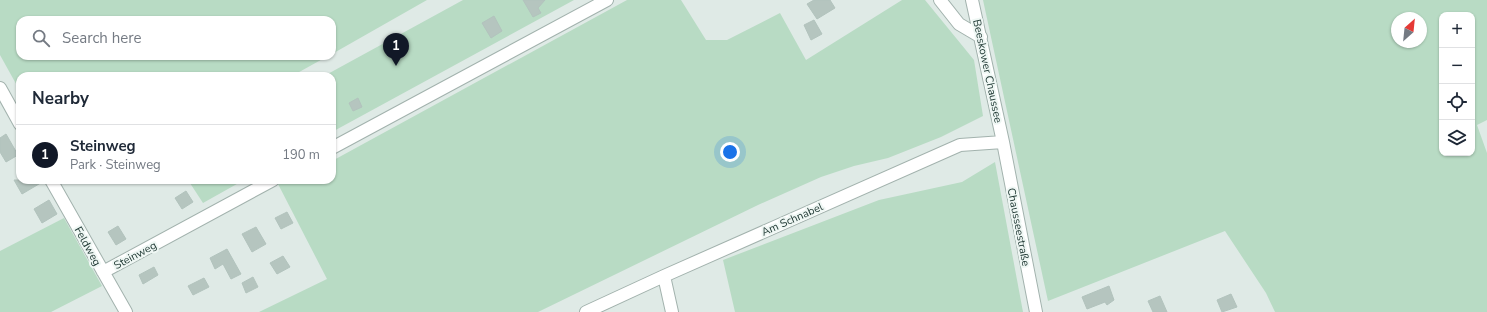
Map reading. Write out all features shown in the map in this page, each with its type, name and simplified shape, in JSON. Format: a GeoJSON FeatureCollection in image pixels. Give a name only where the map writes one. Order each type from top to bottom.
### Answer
{"type":"FeatureCollection","features":[{"type":"Feature","properties":{"kind":"street"},"geometry":{"type":"LineString","coordinates":[[336,146],[607,0]]}},
{"type":"Feature","properties":{"kind":"street"},"geometry":{"type":"LineString","coordinates":[[940,0],[959,24],[981,37]]}},
{"type":"Feature","properties":{"kind":"street","name":"Beeskower Chaussee"},"geometry":{"type":"LineString","coordinates":[[972,0],[1003,142]]}},
{"type":"Feature","properties":{"kind":"street"},"geometry":{"type":"LineString","coordinates":[[0,88],[16,117]]}},
{"type":"Feature","properties":{"kind":"street","name":"Am Schnabel"},"geometry":{"type":"LineString","coordinates":[[586,312],[664,276],[960,146],[1003,142]]}},
{"type":"Feature","properties":{"kind":"street","name":"Chausseestraße"},"geometry":{"type":"LineString","coordinates":[[1003,142],[1036,312]]}},
{"type":"Feature","properties":{"kind":"street","name":"Feldweg"},"geometry":{"type":"LineString","coordinates":[[53,184],[126,312]]}},
{"type":"Feature","properties":{"kind":"street","name":"Steinweg"},"geometry":{"type":"LineString","coordinates":[[102,272],[266,184]]}},
{"type":"Feature","properties":{"kind":"street"},"geometry":{"type":"LineString","coordinates":[[664,276],[672,312]]}},
{"type":"Feature","properties":{"kind":"green space"},"geometry":{"type":"Polygon","coordinates":[[[0,0],[427,0],[336,52],[336,16],[16,16],[16,60],[321,60],[299,72],[16,72],[16,84],[0,55],[0,0]]]}},
{"type":"Feature","properties":{"kind":"green space"},"geometry":{"type":"Polygon","coordinates":[[[463,0],[574,0],[336,130],[336,72],[331,72],[463,0]]]}},
{"type":"Feature","properties":{"kind":"green space"},"geometry":{"type":"Polygon","coordinates":[[[627,0],[681,0],[706,40],[727,40],[780,13],[806,60],[902,0],[925,0],[974,60],[983,116],[941,137],[888,158],[854,166],[821,177],[758,205],[538,312],[259,312],[327,279],[278,184],[336,184],[336,159],[627,0]]]}},
{"type":"Feature","properties":{"kind":"green space"},"geometry":{"type":"Polygon","coordinates":[[[983,0],[1487,0],[1487,120],[1477,125],[1487,153],[1487,312],[1275,312],[1266,293],[1225,231],[1048,301],[983,0]]]}},
{"type":"Feature","properties":{"kind":"green space"},"geometry":{"type":"Polygon","coordinates":[[[995,162],[1023,312],[735,312],[723,260],[879,200],[962,182],[995,162]]]}},
{"type":"Feature","properties":{"kind":"green space"},"geometry":{"type":"Polygon","coordinates":[[[191,184],[237,184],[203,203],[191,184]]]}},
{"type":"Feature","properties":{"kind":"green space"},"geometry":{"type":"Polygon","coordinates":[[[64,218],[102,286],[51,312],[0,312],[0,251],[64,218]]]}},
{"type":"Feature","properties":{"kind":"building"},"geometry":{"type":"Polygon","coordinates":[[[523,0],[545,0],[538,8],[541,13],[533,17],[523,0]]]}},
{"type":"Feature","properties":{"kind":"building"},"geometry":{"type":"Polygon","coordinates":[[[814,0],[830,0],[835,8],[817,19],[807,4],[814,0]]]}},
{"type":"Feature","properties":{"kind":"building"},"geometry":{"type":"Polygon","coordinates":[[[494,16],[502,31],[491,38],[482,23],[494,16]]]}},
{"type":"Feature","properties":{"kind":"building"},"geometry":{"type":"Polygon","coordinates":[[[814,20],[822,34],[811,40],[804,25],[814,20]]]}},
{"type":"Feature","properties":{"kind":"building"},"geometry":{"type":"Polygon","coordinates":[[[358,98],[362,107],[353,111],[349,103],[358,98]]]}},
{"type":"Feature","properties":{"kind":"building"},"geometry":{"type":"Polygon","coordinates":[[[6,134],[16,152],[16,156],[6,162],[0,152],[0,138],[6,134]]]}},
{"type":"Feature","properties":{"kind":"building"},"geometry":{"type":"Polygon","coordinates":[[[16,184],[39,184],[22,194],[16,184]]]}},
{"type":"Feature","properties":{"kind":"building"},"geometry":{"type":"Polygon","coordinates":[[[186,191],[193,202],[182,209],[175,198],[186,191]]]}},
{"type":"Feature","properties":{"kind":"building"},"geometry":{"type":"Polygon","coordinates":[[[49,200],[57,214],[42,223],[34,209],[49,200]]]}},
{"type":"Feature","properties":{"kind":"building"},"geometry":{"type":"Polygon","coordinates":[[[287,212],[293,223],[281,229],[275,218],[287,212]]]}},
{"type":"Feature","properties":{"kind":"building"},"geometry":{"type":"Polygon","coordinates":[[[118,226],[126,239],[116,245],[108,232],[118,226]]]}},
{"type":"Feature","properties":{"kind":"building"},"geometry":{"type":"Polygon","coordinates":[[[256,227],[266,244],[252,252],[242,234],[256,227]]]}},
{"type":"Feature","properties":{"kind":"building"},"geometry":{"type":"Polygon","coordinates":[[[227,249],[241,274],[231,279],[223,264],[215,269],[210,258],[227,249]]]}},
{"type":"Feature","properties":{"kind":"building"},"geometry":{"type":"Polygon","coordinates":[[[283,256],[290,267],[277,274],[270,263],[283,256]]]}},
{"type":"Feature","properties":{"kind":"building"},"geometry":{"type":"Polygon","coordinates":[[[154,267],[158,275],[143,284],[139,275],[154,267]]]}},
{"type":"Feature","properties":{"kind":"building"},"geometry":{"type":"Polygon","coordinates":[[[253,277],[258,287],[246,293],[242,283],[253,277]]]}},
{"type":"Feature","properties":{"kind":"building"},"geometry":{"type":"Polygon","coordinates":[[[204,278],[209,287],[193,295],[188,286],[204,278]]]}},
{"type":"Feature","properties":{"kind":"building"},"geometry":{"type":"Polygon","coordinates":[[[1109,286],[1114,300],[1107,305],[1105,302],[1087,309],[1082,297],[1109,286]]]}},
{"type":"Feature","properties":{"kind":"building"},"geometry":{"type":"Polygon","coordinates":[[[1231,294],[1237,307],[1222,312],[1217,300],[1231,294]]]}},
{"type":"Feature","properties":{"kind":"building"},"geometry":{"type":"Polygon","coordinates":[[[1160,296],[1167,312],[1153,312],[1148,301],[1160,296]]]}},
{"type":"Feature","properties":{"kind":"place","name":"Steinweg"},"geometry":{"type":"Point","coordinates":[396,66]}}]}
